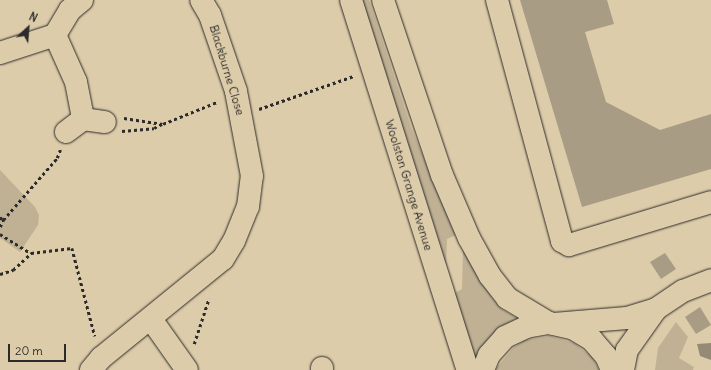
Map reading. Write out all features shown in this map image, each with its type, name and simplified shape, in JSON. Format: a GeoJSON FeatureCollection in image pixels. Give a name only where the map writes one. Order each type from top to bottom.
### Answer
{"type":"FeatureCollection","features":[{"type":"Feature","properties":{"kind":"street"},"geometry":{"type":"LineString","coordinates":[[0,53],[55,35],[70,10],[82,0]]}},
{"type":"Feature","properties":{"kind":"street","name":"Blackburne Close"},"geometry":{"type":"LineString","coordinates":[[96,364],[223,259],[234,241],[248,208],[252,176],[242,116],[236,91],[210,15],[200,0]]}},
{"type":"Feature","properties":{"kind":"street","name":"Woolston Grange Avenue"},"geometry":{"type":"LineString","coordinates":[[351,0],[468,370]]}},
{"type":"Feature","properties":{"kind":"street"},"geometry":{"type":"LineString","coordinates":[[383,0],[442,175],[469,238],[503,293],[551,324],[574,329],[592,340],[606,356],[612,370]]}},
{"type":"Feature","properties":{"kind":"street"},"geometry":{"type":"LineString","coordinates":[[497,0],[562,241],[569,245],[711,202]]}},
{"type":"Feature","properties":{"kind":"street"},"geometry":{"type":"LineString","coordinates":[[55,35],[76,82],[83,119]]}},
{"type":"Feature","properties":{"kind":"street"},"geometry":{"type":"LineString","coordinates":[[66,132],[83,119],[105,122]]}},
{"type":"Feature","properties":{"kind":"street"},"geometry":{"type":"LineString","coordinates":[[482,370],[489,355],[505,337],[526,327],[627,318],[656,309],[683,291],[711,280]]}},
{"type":"Feature","properties":{"kind":"street"},"geometry":{"type":"LineString","coordinates":[[623,370],[627,350],[656,309]]}},
{"type":"Feature","properties":{"kind":"street"},"geometry":{"type":"LineString","coordinates":[[151,319],[189,361]]}},
{"type":"Feature","properties":{"kind":"path"},"geometry":{"type":"LineString","coordinates":[[242,116],[355,75]]}},
{"type":"Feature","properties":{"kind":"path"},"geometry":{"type":"LineString","coordinates":[[105,122],[116,117],[162,124],[210,106],[236,91]]}},
{"type":"Feature","properties":{"kind":"path"},"geometry":{"type":"LineString","coordinates":[[0,226],[3,220],[57,158],[66,132]]}},
{"type":"Feature","properties":{"kind":"path"},"geometry":{"type":"LineString","coordinates":[[0,217],[3,220]]}},
{"type":"Feature","properties":{"kind":"path"},"geometry":{"type":"LineString","coordinates":[[0,234],[31,253]]}},
{"type":"Feature","properties":{"kind":"path"},"geometry":{"type":"LineString","coordinates":[[0,274],[13,270],[31,253],[72,248],[96,364]]}},
{"type":"Feature","properties":{"kind":"path"},"geometry":{"type":"LineString","coordinates":[[189,361],[210,295]]}},
{"type":"Feature","properties":{"kind":"shaded area"},"geometry":{"type":"Polygon","coordinates":[[[360,0],[369,0],[411,127],[456,235],[447,239],[446,274],[360,0]]]}},
{"type":"Feature","properties":{"kind":"shaded area"},"geometry":{"type":"Polygon","coordinates":[[[0,170],[35,207],[39,215],[38,225],[20,252],[0,238],[0,170]]]}},
{"type":"Feature","properties":{"kind":"shaded area"},"geometry":{"type":"Polygon","coordinates":[[[463,248],[492,298],[503,310],[518,319],[475,364],[453,294],[462,289],[463,248]]]}},
{"type":"Feature","properties":{"kind":"shaded area"},"geometry":{"type":"Polygon","coordinates":[[[676,322],[688,337],[679,358],[694,367],[693,370],[655,370],[658,348],[676,322]]]}},
{"type":"Feature","properties":{"kind":"shaded area"},"geometry":{"type":"Polygon","coordinates":[[[550,336],[574,343],[593,358],[599,370],[495,370],[514,347],[525,340],[550,336]]]}},
{"type":"Feature","properties":{"kind":"shaded area"},"geometry":{"type":"Polygon","coordinates":[[[711,343],[711,360],[700,356],[697,344],[711,343]]]}},
{"type":"Feature","properties":{"kind":"building"},"geometry":{"type":"Polygon","coordinates":[[[520,0],[607,0],[614,24],[585,32],[606,102],[660,130],[711,114],[711,169],[582,207],[520,0]]]}},
{"type":"Feature","properties":{"kind":"building"},"geometry":{"type":"Polygon","coordinates":[[[665,253],[676,269],[661,279],[650,262],[665,253]]]}},
{"type":"Feature","properties":{"kind":"building"},"geometry":{"type":"Polygon","coordinates":[[[700,307],[711,325],[696,334],[685,317],[700,307]]]}}]}
